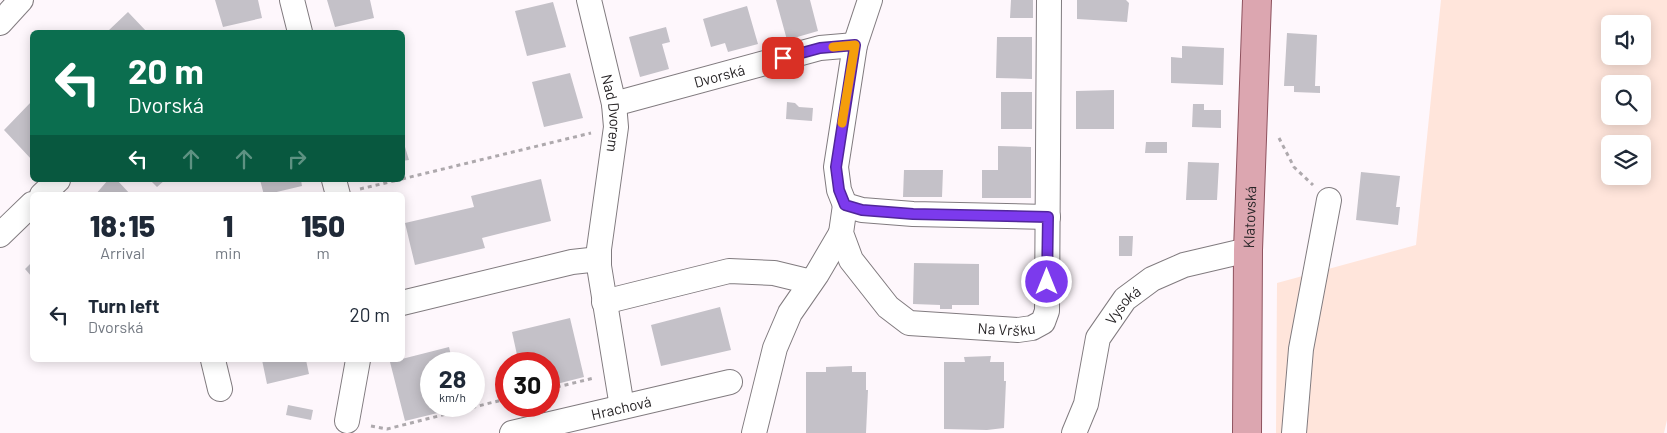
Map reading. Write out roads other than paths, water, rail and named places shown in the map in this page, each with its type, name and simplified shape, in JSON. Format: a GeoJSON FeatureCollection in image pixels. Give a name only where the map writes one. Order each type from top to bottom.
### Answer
{"type":"FeatureCollection","features":[{"type":"Feature","properties":{"kind":"main road","name":"Klatovská"},"geometry":{"type":"LineString","coordinates":[[1247,433],[1248,250],[1257,0]]}},
{"type":"Feature","properties":{"kind":"street"},"geometry":{"type":"LineString","coordinates":[[0,23],[21,0]]}},
{"type":"Feature","properties":{"kind":"street"},"geometry":{"type":"LineString","coordinates":[[292,0],[300,30]]}},
{"type":"Feature","properties":{"kind":"street","name":"Nad Dvorem"},"geometry":{"type":"LineString","coordinates":[[589,0],[614,104],[616,128],[598,259],[622,407]]}},
{"type":"Feature","properties":{"kind":"street"},"geometry":{"type":"LineString","coordinates":[[870,0],[855,45],[836,167],[839,190],[845,205],[862,210],[913,214],[1048,217]]}},
{"type":"Feature","properties":{"kind":"street","name":"Na Vršku"},"geometry":{"type":"LineString","coordinates":[[845,205],[841,233],[851,260],[888,306],[909,323],[1025,329],[1032,328],[1043,322],[1047,311],[1049,0]]}},
{"type":"Feature","properties":{"kind":"street","name":"Dvorská"},"geometry":{"type":"LineString","coordinates":[[614,104],[820,48],[855,45]]}},
{"type":"Feature","properties":{"kind":"street"},"geometry":{"type":"LineString","coordinates":[[45,192],[56,182]]}},
{"type":"Feature","properties":{"kind":"street"},"geometry":{"type":"LineString","coordinates":[[1294,433],[1301,349],[1329,200]]}},
{"type":"Feature","properties":{"kind":"street"},"geometry":{"type":"LineString","coordinates":[[0,235],[30,206]]}},
{"type":"Feature","properties":{"kind":"street"},"geometry":{"type":"LineString","coordinates":[[754,433],[775,348],[790,313],[841,233]]}},
{"type":"Feature","properties":{"kind":"street","name":"Vysoká"},"geometry":{"type":"LineString","coordinates":[[1074,433],[1086,404],[1098,338],[1125,298],[1152,279],[1184,265],[1248,250]]}},
{"type":"Feature","properties":{"kind":"street"},"geometry":{"type":"LineString","coordinates":[[405,303],[572,262],[598,259]]}},
{"type":"Feature","properties":{"kind":"street"},"geometry":{"type":"LineString","coordinates":[[604,302],[729,271],[774,273],[811,282]]}},
{"type":"Feature","properties":{"kind":"street"},"geometry":{"type":"LineString","coordinates":[[213,362],[220,389]]}},
{"type":"Feature","properties":{"kind":"street"},"geometry":{"type":"LineString","coordinates":[[347,421],[358,362]]}},
{"type":"Feature","properties":{"kind":"street","name":"Hrachová"},"geometry":{"type":"LineString","coordinates":[[512,433],[730,382]]}}]}
